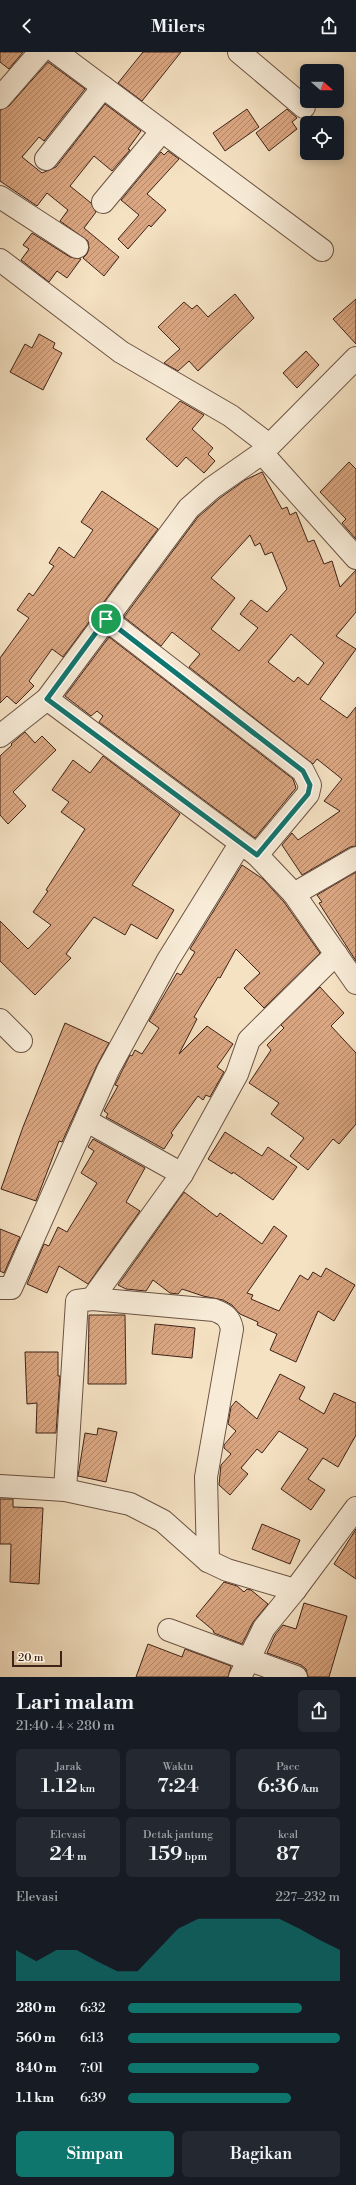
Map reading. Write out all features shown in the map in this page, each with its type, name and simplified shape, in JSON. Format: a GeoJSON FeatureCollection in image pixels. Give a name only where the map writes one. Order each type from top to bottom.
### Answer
{"type":"FeatureCollection","features":[{"type":"Feature","properties":{"kind":"street"},"geometry":{"type":"LineString","coordinates":[[0,98],[7,76],[40,52]]}},
{"type":"Feature","properties":{"kind":"street"},"geometry":{"type":"LineString","coordinates":[[56,52],[322,250]]}},
{"type":"Feature","properties":{"kind":"street"},"geometry":{"type":"LineString","coordinates":[[238,52],[300,104]]}},
{"type":"Feature","properties":{"kind":"street"},"geometry":{"type":"LineString","coordinates":[[46,159],[103,87]]}},
{"type":"Feature","properties":{"kind":"street"},"geometry":{"type":"LineString","coordinates":[[103,202],[162,131]]}},
{"type":"Feature","properties":{"kind":"street"},"geometry":{"type":"LineString","coordinates":[[0,197],[77,247]]}},
{"type":"Feature","properties":{"kind":"street"},"geometry":{"type":"LineString","coordinates":[[0,260],[121,352],[225,412],[265,449],[356,558]]}},
{"type":"Feature","properties":{"kind":"street"},"geometry":{"type":"LineString","coordinates":[[0,736],[47,699],[189,508],[212,488],[265,449],[356,358]]}},
{"type":"Feature","properties":{"kind":"street"},"geometry":{"type":"LineString","coordinates":[[0,1288],[11,1288],[87,1121],[108,1070],[168,960],[248,849],[308,794],[310,785],[303,771],[106,619]]}},
{"type":"Feature","properties":{"kind":"street"},"geometry":{"type":"LineString","coordinates":[[47,699],[248,849],[294,894],[356,984]]}},
{"type":"Feature","properties":{"kind":"street"},"geometry":{"type":"LineString","coordinates":[[294,894],[356,858]]}},
{"type":"Feature","properties":{"kind":"street"},"geometry":{"type":"LineString","coordinates":[[92,1299],[182,1174],[237,1074],[249,1040],[336,954]]}},
{"type":"Feature","properties":{"kind":"street"},"geometry":{"type":"LineString","coordinates":[[0,1020],[21,1041]]}},
{"type":"Feature","properties":{"kind":"street"},"geometry":{"type":"LineString","coordinates":[[87,1121],[182,1174]]}},
{"type":"Feature","properties":{"kind":"street"},"geometry":{"type":"LineString","coordinates":[[65,1490],[77,1301],[92,1299],[214,1310],[224,1313],[231,1320],[232,1330],[206,1477],[208,1562]]}},
{"type":"Feature","properties":{"kind":"street"},"geometry":{"type":"LineString","coordinates":[[0,1486],[65,1490],[130,1504],[164,1521],[208,1562],[227,1570],[295,1590]]}},
{"type":"Feature","properties":{"kind":"street"},"geometry":{"type":"LineString","coordinates":[[245,1668],[264,1628],[295,1590],[356,1508]]}},
{"type":"Feature","properties":{"kind":"street"},"geometry":{"type":"LineString","coordinates":[[169,1630],[245,1668],[296,1677]]}},
{"type":"Feature","properties":{"kind":"building"},"geometry":{"type":"Polygon","coordinates":[[[0,52],[23,52],[9,69],[0,62],[0,52]]]}},
{"type":"Feature","properties":{"kind":"building"},"geometry":{"type":"Polygon","coordinates":[[[143,52],[181,52],[142,101],[118,83],[143,52]]]}},
{"type":"Feature","properties":{"kind":"building"},"geometry":{"type":"Polygon","coordinates":[[[48,62],[85,89],[44,141],[39,137],[22,157],[42,173],[56,167],[105,104],[141,131],[128,149],[130,150],[112,171],[94,156],[70,186],[91,203],[96,212],[84,228],[119,257],[104,276],[83,258],[87,254],[89,248],[88,241],[60,221],[68,210],[47,193],[37,206],[0,181],[0,110],[9,106],[48,62]]]}},
{"type":"Feature","properties":{"kind":"building"},"geometry":{"type":"Polygon","coordinates":[[[247,109],[259,127],[225,151],[213,133],[247,109]]]}},
{"type":"Feature","properties":{"kind":"building"},"geometry":{"type":"Polygon","coordinates":[[[287,109],[297,118],[292,122],[297,129],[269,151],[256,133],[287,109]]]}},
{"type":"Feature","properties":{"kind":"building"},"geometry":{"type":"Polygon","coordinates":[[[168,151],[179,159],[147,194],[166,210],[151,227],[149,225],[128,249],[118,239],[139,215],[121,200],[161,152],[164,155],[168,151]]]}},
{"type":"Feature","properties":{"kind":"building"},"geometry":{"type":"Polygon","coordinates":[[[32,233],[70,257],[81,259],[67,278],[57,271],[49,282],[21,260],[29,249],[23,245],[32,233]]]}},
{"type":"Feature","properties":{"kind":"building"},"geometry":{"type":"Polygon","coordinates":[[[235,294],[254,318],[198,371],[189,361],[178,371],[164,363],[180,349],[158,327],[184,302],[192,309],[197,305],[208,317],[235,294]]]}},
{"type":"Feature","properties":{"kind":"building"},"geometry":{"type":"Polygon","coordinates":[[[356,299],[356,344],[333,319],[356,299]]]}},
{"type":"Feature","properties":{"kind":"building"},"geometry":{"type":"Polygon","coordinates":[[[39,334],[55,343],[53,348],[62,353],[43,390],[10,372],[25,344],[32,348],[39,334]]]}},
{"type":"Feature","properties":{"kind":"building"},"geometry":{"type":"Polygon","coordinates":[[[306,351],[319,365],[297,388],[283,373],[306,351]]]}},
{"type":"Feature","properties":{"kind":"building"},"geometry":{"type":"Polygon","coordinates":[[[180,401],[204,415],[192,429],[213,448],[208,454],[215,461],[204,473],[186,457],[177,467],[146,439],[180,401]]]}},
{"type":"Feature","properties":{"kind":"building"},"geometry":{"type":"Polygon","coordinates":[[[349,462],[356,469],[356,539],[342,523],[346,519],[320,492],[349,462]]]}},
{"type":"Feature","properties":{"kind":"building"},"geometry":{"type":"Polygon","coordinates":[[[262,472],[282,509],[287,507],[290,515],[296,512],[308,542],[314,540],[324,564],[332,561],[340,587],[356,570],[356,612],[336,636],[356,649],[320,699],[347,718],[356,707],[356,846],[350,847],[302,875],[282,845],[292,833],[298,840],[340,811],[324,801],[342,779],[317,759],[313,764],[189,667],[200,654],[172,632],[161,646],[124,617],[198,517],[220,498],[245,480],[262,472]],[[250,535],[211,578],[235,598],[211,629],[239,651],[258,628],[240,614],[251,600],[267,612],[287,589],[272,552],[265,555],[260,543],[255,546],[250,535]],[[291,634],[268,662],[294,682],[298,677],[308,685],[324,663],[291,634]]]}},
{"type":"Feature","properties":{"kind":"building"},"geometry":{"type":"Polygon","coordinates":[[[102,491],[158,529],[63,657],[52,649],[29,681],[34,686],[16,704],[7,696],[0,703],[0,658],[29,618],[17,610],[29,593],[33,596],[54,566],[49,563],[59,547],[74,558],[93,530],[81,522],[102,491]]]}},
{"type":"Feature","properties":{"kind":"building"},"geometry":{"type":"Polygon","coordinates":[[[109,637],[293,779],[296,788],[255,838],[99,722],[103,716],[97,711],[91,716],[65,696],[109,637]]]}},
{"type":"Feature","properties":{"kind":"building"},"geometry":{"type":"Polygon","coordinates":[[[25,732],[35,743],[42,736],[56,750],[13,792],[26,806],[8,824],[0,815],[0,756],[25,732]]]}},
{"type":"Feature","properties":{"kind":"building"},"geometry":{"type":"Polygon","coordinates":[[[103,756],[180,814],[132,885],[174,910],[157,939],[131,924],[125,935],[94,917],[66,954],[71,958],[35,995],[0,961],[0,921],[28,949],[51,925],[33,912],[48,891],[46,890],[85,829],[61,812],[69,802],[52,790],[73,760],[90,773],[103,756]]]}},
{"type":"Feature","properties":{"kind":"building"},"geometry":{"type":"Polygon","coordinates":[[[242,865],[263,879],[284,902],[320,953],[264,1008],[244,988],[260,973],[236,949],[220,978],[218,977],[194,1017],[197,1019],[179,1054],[207,1026],[233,1044],[217,1067],[224,1072],[210,1097],[206,1095],[203,1100],[198,1096],[171,1133],[173,1135],[164,1149],[106,1117],[108,1114],[104,1111],[118,1086],[115,1085],[130,1055],[132,1056],[135,1050],[142,1054],[159,1028],[149,1021],[177,973],[181,975],[195,952],[190,949],[242,865]]]}},
{"type":"Feature","properties":{"kind":"building"},"geometry":{"type":"Polygon","coordinates":[[[356,872],[356,961],[319,903],[322,902],[317,895],[356,872]]]}},
{"type":"Feature","properties":{"kind":"building"},"geometry":{"type":"Polygon","coordinates":[[[320,987],[344,1013],[331,1026],[356,1053],[356,1124],[339,1144],[333,1139],[308,1170],[290,1156],[304,1138],[271,1114],[279,1103],[249,1083],[271,1050],[267,1045],[284,1028],[281,1025],[320,987]]]}},
{"type":"Feature","properties":{"kind":"building"},"geometry":{"type":"Polygon","coordinates":[[[65,1023],[109,1043],[97,1065],[62,1142],[59,1141],[36,1201],[1,1189],[23,1127],[65,1023]]]}},
{"type":"Feature","properties":{"kind":"building"},"geometry":{"type":"Polygon","coordinates":[[[225,1132],[262,1156],[268,1147],[297,1167],[273,1200],[233,1172],[232,1174],[208,1159],[225,1132]]]}},
{"type":"Feature","properties":{"kind":"building"},"geometry":{"type":"Polygon","coordinates":[[[93,1139],[145,1168],[126,1202],[140,1211],[88,1284],[59,1266],[47,1293],[27,1284],[44,1244],[49,1246],[58,1227],[67,1232],[97,1183],[81,1173],[94,1151],[88,1147],[93,1139]]]}},
{"type":"Feature","properties":{"kind":"building"},"geometry":{"type":"Polygon","coordinates":[[[184,1192],[217,1217],[220,1213],[262,1244],[274,1226],[287,1236],[247,1293],[253,1295],[251,1299],[279,1311],[300,1275],[308,1280],[313,1272],[321,1277],[326,1268],[355,1285],[334,1321],[318,1311],[296,1362],[270,1350],[277,1334],[257,1325],[258,1322],[240,1314],[232,1305],[223,1300],[203,1296],[182,1289],[178,1294],[170,1293],[153,1280],[146,1291],[126,1289],[118,1285],[184,1192]]]}},
{"type":"Feature","properties":{"kind":"building"},"geometry":{"type":"Polygon","coordinates":[[[0,1229],[20,1237],[4,1273],[0,1271],[0,1229]]]}},
{"type":"Feature","properties":{"kind":"building"},"geometry":{"type":"Polygon","coordinates":[[[89,1315],[125,1315],[126,1384],[88,1384],[89,1315]]]}},
{"type":"Feature","properties":{"kind":"building"},"geometry":{"type":"Polygon","coordinates":[[[155,1324],[195,1328],[192,1358],[152,1354],[155,1324]]]}},
{"type":"Feature","properties":{"kind":"building"},"geometry":{"type":"Polygon","coordinates":[[[25,1352],[58,1352],[58,1376],[60,1376],[56,1433],[36,1433],[37,1403],[27,1404],[25,1352]]]}},
{"type":"Feature","properties":{"kind":"building"},"geometry":{"type":"Polygon","coordinates":[[[280,1374],[305,1387],[299,1399],[324,1414],[334,1393],[356,1403],[356,1435],[338,1467],[323,1458],[308,1479],[325,1490],[311,1510],[281,1489],[308,1449],[279,1431],[262,1453],[257,1449],[241,1468],[248,1474],[230,1495],[219,1485],[221,1465],[231,1454],[224,1448],[224,1445],[236,1431],[228,1424],[231,1407],[236,1401],[257,1419],[280,1374]]]}},
{"type":"Feature","properties":{"kind":"building"},"geometry":{"type":"Polygon","coordinates":[[[98,1428],[117,1432],[106,1482],[78,1476],[85,1433],[97,1435],[98,1428]]]}},
{"type":"Feature","properties":{"kind":"building"},"geometry":{"type":"Polygon","coordinates":[[[0,1499],[13,1499],[13,1507],[43,1508],[39,1584],[10,1582],[11,1544],[0,1544],[0,1499]]]}},
{"type":"Feature","properties":{"kind":"building"},"geometry":{"type":"Polygon","coordinates":[[[262,1524],[300,1540],[290,1564],[252,1549],[262,1524]]]}},
{"type":"Feature","properties":{"kind":"building"},"geometry":{"type":"Polygon","coordinates":[[[356,1529],[356,1579],[334,1564],[356,1529]]]}},
{"type":"Feature","properties":{"kind":"building"},"geometry":{"type":"Polygon","coordinates":[[[224,1582],[237,1586],[244,1592],[247,1589],[251,1590],[268,1604],[253,1622],[242,1644],[214,1633],[213,1630],[196,1616],[224,1582]]]}},
{"type":"Feature","properties":{"kind":"building"},"geometry":{"type":"Polygon","coordinates":[[[304,1603],[347,1616],[329,1677],[308,1677],[306,1669],[301,1665],[267,1653],[275,1635],[283,1625],[296,1629],[304,1603]]]}},
{"type":"Feature","properties":{"kind":"building"},"geometry":{"type":"Polygon","coordinates":[[[148,1644],[182,1657],[185,1649],[231,1666],[228,1677],[136,1677],[148,1644]]]}},
{"type":"Feature","properties":{"kind":"route"},"geometry":{"type":"LineString","coordinates":[[106,619],[303,771],[307,777],[310,785],[308,794],[257,855],[240,844],[47,699],[106,619]]}}]}
